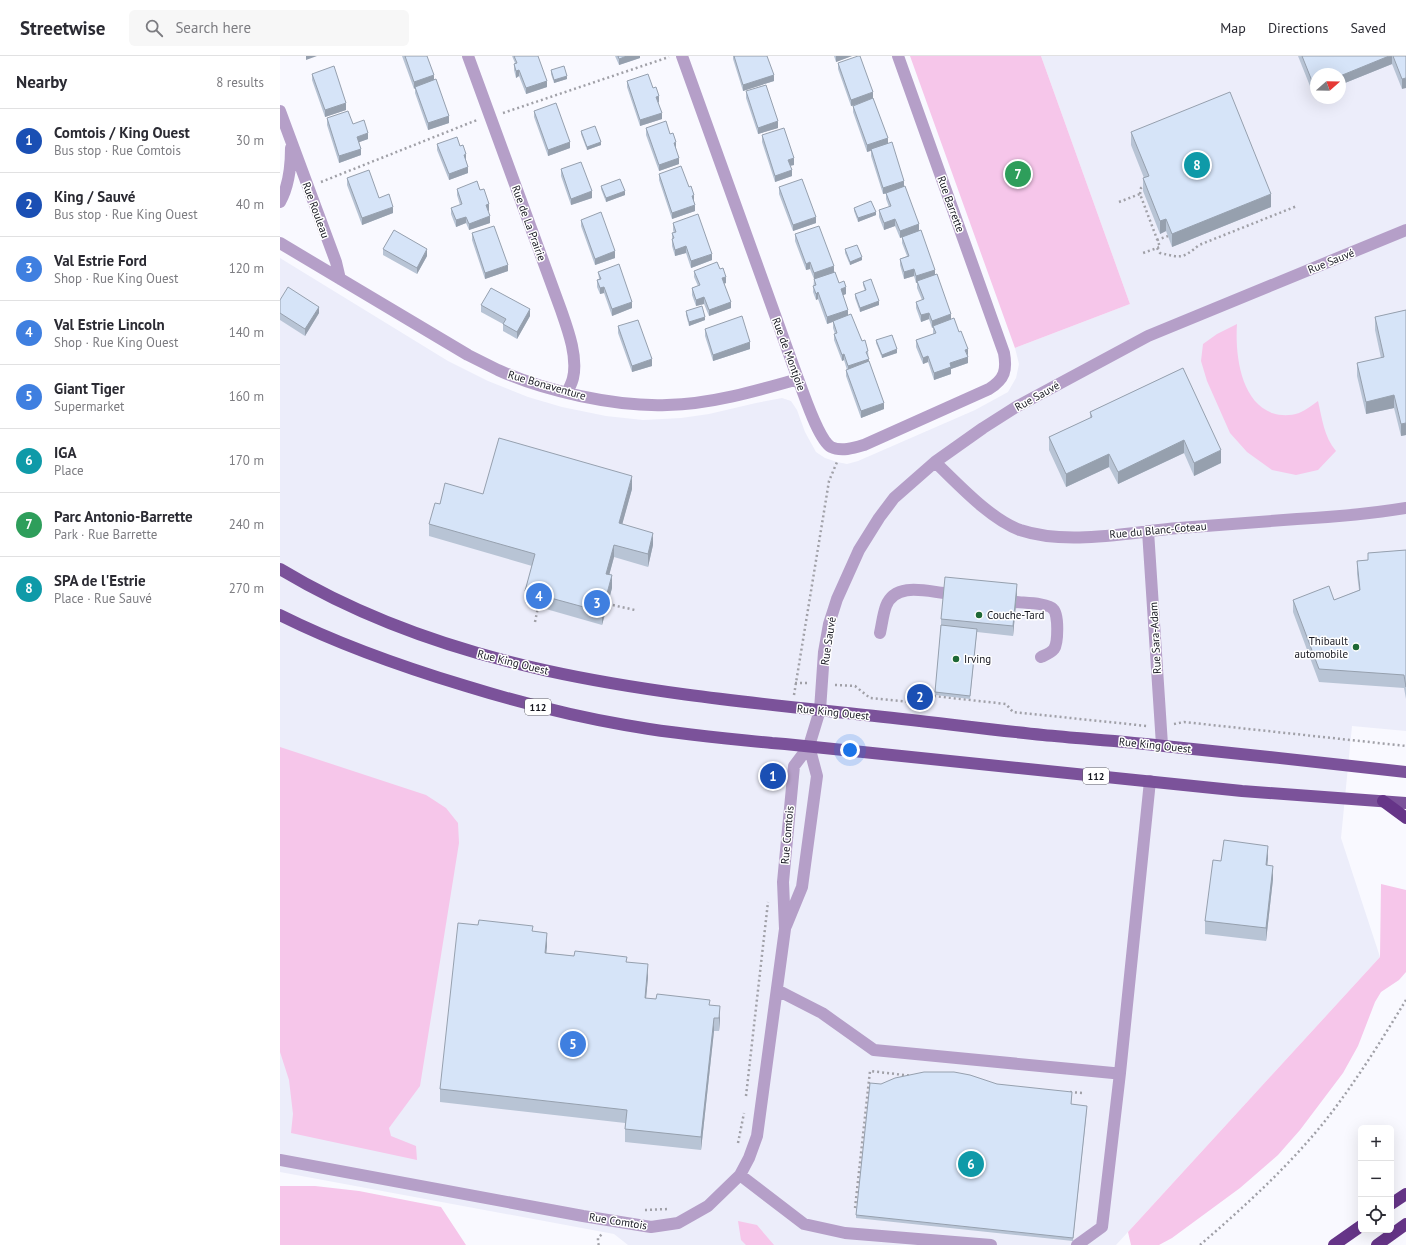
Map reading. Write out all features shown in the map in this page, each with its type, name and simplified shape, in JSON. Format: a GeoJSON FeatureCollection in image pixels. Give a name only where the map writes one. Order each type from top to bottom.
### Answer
{"type":"FeatureCollection","features":[{"type":"Feature","properties":{"kind":"highway"},"geometry":{"type":"LineString","coordinates":[[1383,801],[1406,818]]}},
{"type":"Feature","properties":{"kind":"highway"},"geometry":{"type":"LineString","coordinates":[[1394,1202],[1406,1194]]}},
{"type":"Feature","properties":{"kind":"highway"},"geometry":{"type":"LineString","coordinates":[[1377,1245],[1406,1224]]}},
{"type":"Feature","properties":{"kind":"highway"},"geometry":{"type":"LineString","coordinates":[[1334,1245],[1358,1228]]}},
{"type":"Feature","properties":{"kind":"main road","name":"Rue King Ouest"},"geometry":{"type":"LineString","coordinates":[[280,569],[334,599],[389,624],[439,642],[481,655],[583,678],[631,687],[1042,735],[1162,745],[1406,772]]}},
{"type":"Feature","properties":{"kind":"main road","name":"112"},"geometry":{"type":"LineString","coordinates":[[280,616],[336,641],[414,670],[547,709],[626,726],[679,734],[1242,791],[1406,803]]}},
{"type":"Feature","properties":{"kind":"street","name":"Rue de La Prairie"},"geometry":{"type":"LineString","coordinates":[[468,56],[571,340],[574,357],[573,377],[567,393]]}},
{"type":"Feature","properties":{"kind":"street","name":"Rue de Montjoie"},"geometry":{"type":"LineString","coordinates":[[682,56],[798,379],[818,431],[831,447],[850,449],[864,445],[989,389],[998,383],[1004,374],[1006,365],[1004,353]]}},
{"type":"Feature","properties":{"kind":"street","name":"Rue Barrette"},"geometry":{"type":"LineString","coordinates":[[898,56],[1004,353]]}},
{"type":"Feature","properties":{"kind":"street","name":"Rue Rouleau"},"geometry":{"type":"LineString","coordinates":[[280,111],[336,262],[340,279]]}},
{"type":"Feature","properties":{"kind":"street","name":"Rue Rouleau"},"geometry":{"type":"LineString","coordinates":[[280,202],[286,188],[289,173],[291,141]]}},
{"type":"Feature","properties":{"kind":"street","name":"Rue Sauvé"},"geometry":{"type":"LineString","coordinates":[[820,710],[824,652],[829,624],[836,599],[847,573],[879,518],[894,498],[935,462],[982,428],[1016,407],[1148,336],[1406,230]]}},
{"type":"Feature","properties":{"kind":"street","name":"Rue Bonaventure"},"geometry":{"type":"LineString","coordinates":[[280,243],[468,355],[493,367],[534,383],[567,393],[635,405],[667,405],[703,401],[798,379]]}},
{"type":"Feature","properties":{"kind":"street","name":"Rue du Blanc-Coteau"},"geometry":{"type":"LineString","coordinates":[[935,462],[966,492],[1004,522],[1018,529],[1037,535],[1085,537],[1348,516],[1406,508]]}},
{"type":"Feature","properties":{"kind":"street","name":"Rue Sara-Adam"},"geometry":{"type":"LineString","coordinates":[[1148,531],[1162,745]]}},
{"type":"Feature","properties":{"kind":"street"},"geometry":{"type":"LineString","coordinates":[[880,633],[886,604],[892,596],[901,591],[912,590],[944,593]]}},
{"type":"Feature","properties":{"kind":"street"},"geometry":{"type":"LineString","coordinates":[[1016,602],[1047,606],[1053,608],[1056,612],[1056,643],[1054,649],[1050,653],[1041,657]]}},
{"type":"Feature","properties":{"kind":"street","name":"Rue Comtois"},"geometry":{"type":"LineString","coordinates":[[280,1160],[583,1216],[652,1227],[678,1222],[708,1206],[740,1175],[749,1158],[757,1136],[784,929],[782,882],[794,766],[809,746],[820,710]]}},
{"type":"Feature","properties":{"kind":"street","name":"Rue Comtois"},"geometry":{"type":"LineString","coordinates":[[784,929],[802,887],[817,776],[809,746]]}},
{"type":"Feature","properties":{"kind":"street"},"geometry":{"type":"LineString","coordinates":[[1077,1245],[1102,1228],[1120,1073],[1150,781]]}},
{"type":"Feature","properties":{"kind":"street"},"geometry":{"type":"LineString","coordinates":[[777,990],[822,1013],[874,1050],[1120,1073]]}},
{"type":"Feature","properties":{"kind":"street"},"geometry":{"type":"LineString","coordinates":[[740,1175],[804,1224],[845,1233],[991,1245]]}},
{"type":"Feature","properties":{"kind":"path"},"geometry":{"type":"LineString","coordinates":[[1143,253],[1160,247],[1140,194],[1141,188],[1147,184]]}},
{"type":"Feature","properties":{"kind":"path"},"geometry":{"type":"LineString","coordinates":[[1119,202],[1140,194]]}},
{"type":"Feature","properties":{"kind":"path"},"geometry":{"type":"LineString","coordinates":[[1157,248],[1160,253],[1182,257],[1187,255],[1199,245],[1297,206]]}},
{"type":"Feature","properties":{"kind":"path"},"geometry":{"type":"LineString","coordinates":[[1157,240],[1168,236]]}},
{"type":"Feature","properties":{"kind":"path"},"geometry":{"type":"LineString","coordinates":[[608,604],[635,610]]}},
{"type":"Feature","properties":{"kind":"path"},"geometry":{"type":"LineString","coordinates":[[535,622],[538,607]]}},
{"type":"Feature","properties":{"kind":"path"},"geometry":{"type":"LineString","coordinates":[[795,682],[855,686],[870,698],[920,703],[934,696],[1006,704],[1013,712],[1160,727],[1184,722],[1406,746]]}},
{"type":"Feature","properties":{"kind":"path"},"geometry":{"type":"LineString","coordinates":[[746,1096],[759,994]]}},
{"type":"Feature","properties":{"kind":"path"},"geometry":{"type":"LineString","coordinates":[[1200,1245],[1268,1185],[1307,1142],[1338,1104],[1360,1073],[1406,1000]]}},
{"type":"Feature","properties":{"kind":"path"},"geometry":{"type":"LineString","coordinates":[[855,1208],[870,1071],[919,1076]]}},
{"type":"Feature","properties":{"kind":"path"},"geometry":{"type":"LineString","coordinates":[[1066,1092],[1082,1093]]}},
{"type":"Feature","properties":{"kind":"path"},"geometry":{"type":"LineString","coordinates":[[737,1148],[744,1112]]}},
{"type":"Feature","properties":{"kind":"path"},"geometry":{"type":"LineString","coordinates":[[638,1211],[674,1208]]}},
{"type":"Feature","properties":{"kind":"path"},"geometry":{"type":"LineString","coordinates":[[599,1245],[598,1238],[604,1231]]}},
{"type":"Feature","properties":{"kind":"shaded area"},"geometry":{"type":"Polygon","coordinates":[[[910,56],[1041,56],[1130,304],[1015,348],[910,56]]]}},
{"type":"Feature","properties":{"kind":"shaded area"},"geometry":{"type":"Polygon","coordinates":[[[1041,56],[1406,56],[1406,731],[1352,726],[1341,838],[1380,957],[1116,1245],[628,1245],[614,1234],[280,1172],[280,258],[448,361],[488,381],[528,397],[562,407],[606,416],[643,420],[681,418],[709,414],[782,398],[791,401],[797,410],[805,432],[816,452],[825,458],[847,464],[858,461],[975,410],[1008,392],[1016,378],[1019,364],[1015,348],[1130,304],[1041,56]]]}},
{"type":"Feature","properties":{"kind":"shaded area"},"geometry":{"type":"Polygon","coordinates":[[[1237,324],[1237,348],[1242,375],[1246,387],[1261,407],[1272,413],[1289,415],[1302,412],[1318,401],[1326,434],[1336,451],[1318,470],[1296,475],[1272,470],[1247,452],[1230,433],[1207,381],[1201,361],[1203,344],[1217,334],[1237,324]]]}},
{"type":"Feature","properties":{"kind":"shaded area"},"geometry":{"type":"Polygon","coordinates":[[[280,747],[426,795],[446,808],[458,823],[459,843],[420,1086],[389,1128],[391,1136],[416,1146],[417,1160],[291,1133],[293,1114],[289,1080],[280,1052],[280,747]]]}},
{"type":"Feature","properties":{"kind":"shaded area"},"geometry":{"type":"Polygon","coordinates":[[[1381,884],[1406,890],[1406,972],[1399,980],[1381,992],[1375,1002],[1358,1046],[1343,1073],[1300,1130],[1278,1155],[1240,1188],[1172,1238],[1159,1245],[1131,1245],[1128,1232],[1380,957],[1381,884]]]}},
{"type":"Feature","properties":{"kind":"shaded area"},"geometry":{"type":"Polygon","coordinates":[[[280,1186],[315,1186],[359,1191],[441,1207],[466,1245],[280,1245],[280,1186]]]}},
{"type":"Feature","properties":{"kind":"shaded area"},"geometry":{"type":"Polygon","coordinates":[[[738,1221],[757,1225],[774,1245],[746,1245],[741,1240],[738,1221]]]}},
{"type":"Feature","properties":{"kind":"building"},"geometry":{"type":"Polygon","coordinates":[[[405,56],[427,56],[434,75],[414,82],[405,56]]]}},
{"type":"Feature","properties":{"kind":"building"},"geometry":{"type":"Polygon","coordinates":[[[514,56],[538,56],[547,81],[526,88],[519,70],[516,71],[514,64],[517,63],[514,56]]]}},
{"type":"Feature","properties":{"kind":"building"},"geometry":{"type":"Polygon","coordinates":[[[618,56],[627,56],[619,59],[618,56]]]}},
{"type":"Feature","properties":{"kind":"building"},"geometry":{"type":"Polygon","coordinates":[[[734,56],[767,56],[774,75],[743,85],[734,56]]]}},
{"type":"Feature","properties":{"kind":"building"},"geometry":{"type":"Polygon","coordinates":[[[860,56],[873,92],[851,100],[838,63],[860,56]]]}},
{"type":"Feature","properties":{"kind":"building"},"geometry":{"type":"Polygon","coordinates":[[[1302,56],[1389,56],[1346,74],[1346,68],[1310,68],[1310,76],[1302,56]]]}},
{"type":"Feature","properties":{"kind":"building"},"geometry":{"type":"Polygon","coordinates":[[[1393,56],[1406,56],[1406,78],[1402,79],[1393,56]]]}},
{"type":"Feature","properties":{"kind":"building"},"geometry":{"type":"Polygon","coordinates":[[[334,66],[346,103],[325,110],[312,74],[334,66]]]}},
{"type":"Feature","properties":{"kind":"building"},"geometry":{"type":"Polygon","coordinates":[[[564,66],[567,76],[554,80],[551,70],[564,66]]]}},
{"type":"Feature","properties":{"kind":"building"},"geometry":{"type":"Polygon","coordinates":[[[648,74],[653,88],[656,87],[659,96],[656,97],[662,113],[640,120],[627,81],[648,74]]]}},
{"type":"Feature","properties":{"kind":"building"},"geometry":{"type":"Polygon","coordinates":[[[436,79],[449,116],[428,123],[415,87],[436,79]]]}},
{"type":"Feature","properties":{"kind":"building"},"geometry":{"type":"Polygon","coordinates":[[[766,85],[778,121],[758,128],[746,91],[766,85]]]}},
{"type":"Feature","properties":{"kind":"building"},"geometry":{"type":"Polygon","coordinates":[[[1230,92],[1271,194],[1172,234],[1166,219],[1160,221],[1143,178],[1149,176],[1131,132],[1230,92]]]}},
{"type":"Feature","properties":{"kind":"building"},"geometry":{"type":"Polygon","coordinates":[[[873,98],[888,138],[867,145],[853,106],[873,98]]]}},
{"type":"Feature","properties":{"kind":"building"},"geometry":{"type":"Polygon","coordinates":[[[556,103],[570,142],[548,150],[534,111],[556,103]]]}},
{"type":"Feature","properties":{"kind":"building"},"geometry":{"type":"Polygon","coordinates":[[[348,111],[353,124],[364,120],[368,133],[357,137],[361,149],[339,156],[327,118],[348,111]]]}},
{"type":"Feature","properties":{"kind":"building"},"geometry":{"type":"Polygon","coordinates":[[[666,121],[670,134],[673,133],[676,142],[674,143],[679,158],[659,165],[646,128],[666,121]]]}},
{"type":"Feature","properties":{"kind":"building"},"geometry":{"type":"Polygon","coordinates":[[[595,126],[601,142],[587,147],[581,131],[595,126]]]}},
{"type":"Feature","properties":{"kind":"building"},"geometry":{"type":"Polygon","coordinates":[[[784,128],[794,158],[788,160],[792,170],[775,176],[762,135],[784,128]]]}},
{"type":"Feature","properties":{"kind":"building"},"geometry":{"type":"Polygon","coordinates":[[[457,137],[460,146],[463,145],[466,154],[464,155],[468,167],[449,174],[437,144],[457,137]]]}},
{"type":"Feature","properties":{"kind":"building"},"geometry":{"type":"Polygon","coordinates":[[[892,142],[904,181],[883,188],[871,149],[892,142]]]}},
{"type":"Feature","properties":{"kind":"building"},"geometry":{"type":"Polygon","coordinates":[[[581,162],[592,191],[571,199],[561,169],[581,162]]]}},
{"type":"Feature","properties":{"kind":"building"},"geometry":{"type":"Polygon","coordinates":[[[681,166],[689,187],[691,186],[695,205],[672,213],[659,174],[681,166]]]}},
{"type":"Feature","properties":{"kind":"building"},"geometry":{"type":"Polygon","coordinates":[[[369,170],[379,198],[389,194],[393,207],[362,218],[347,178],[369,170]]]}},
{"type":"Feature","properties":{"kind":"building"},"geometry":{"type":"Polygon","coordinates":[[[620,179],[625,191],[606,198],[601,186],[620,179]]]}},
{"type":"Feature","properties":{"kind":"building"},"geometry":{"type":"Polygon","coordinates":[[[802,179],[816,217],[793,225],[779,187],[802,179]]]}},
{"type":"Feature","properties":{"kind":"building"},"geometry":{"type":"Polygon","coordinates":[[[477,181],[480,190],[484,189],[489,204],[486,205],[490,216],[469,224],[466,217],[456,220],[451,208],[462,204],[457,189],[477,181]]]}},
{"type":"Feature","properties":{"kind":"building"},"geometry":{"type":"Polygon","coordinates":[[[905,186],[919,224],[900,231],[895,219],[884,223],[879,210],[891,206],[886,193],[905,186]]]}},
{"type":"Feature","properties":{"kind":"building"},"geometry":{"type":"Polygon","coordinates":[[[871,201],[876,212],[858,218],[854,208],[871,201]]]}},
{"type":"Feature","properties":{"kind":"building"},"geometry":{"type":"Polygon","coordinates":[[[601,212],[615,251],[595,259],[581,220],[601,212]]]}},
{"type":"Feature","properties":{"kind":"building"},"geometry":{"type":"Polygon","coordinates":[[[698,214],[712,254],[691,261],[686,246],[675,250],[672,233],[676,232],[673,223],[698,214]]]}},
{"type":"Feature","properties":{"kind":"building"},"geometry":{"type":"Polygon","coordinates":[[[494,226],[508,265],[485,273],[472,233],[494,226]]]}},
{"type":"Feature","properties":{"kind":"building"},"geometry":{"type":"Polygon","coordinates":[[[819,226],[834,266],[814,273],[810,262],[806,264],[795,234],[819,226]]]}},
{"type":"Feature","properties":{"kind":"building"},"geometry":{"type":"Polygon","coordinates":[[[394,230],[427,249],[417,268],[383,249],[394,230]]]}},
{"type":"Feature","properties":{"kind":"building"},"geometry":{"type":"Polygon","coordinates":[[[921,230],[935,270],[916,276],[914,269],[904,272],[900,259],[909,256],[902,237],[921,230]]]}},
{"type":"Feature","properties":{"kind":"building"},"geometry":{"type":"Polygon","coordinates":[[[857,245],[862,257],[850,262],[845,249],[857,245]]]}},
{"type":"Feature","properties":{"kind":"building"},"geometry":{"type":"Polygon","coordinates":[[[717,262],[720,269],[723,268],[726,277],[722,278],[731,302],[709,310],[704,297],[696,300],[692,288],[700,285],[694,271],[717,262]]]}},
{"type":"Feature","properties":{"kind":"building"},"geometry":{"type":"Polygon","coordinates":[[[619,264],[632,302],[612,309],[604,287],[600,288],[597,280],[601,279],[598,272],[619,264]]]}},
{"type":"Feature","properties":{"kind":"building"},"geometry":{"type":"Polygon","coordinates":[[[835,272],[839,283],[844,281],[846,287],[841,289],[848,310],[827,317],[818,292],[816,294],[813,286],[816,285],[814,279],[835,272]]]}},
{"type":"Feature","properties":{"kind":"building"},"geometry":{"type":"Polygon","coordinates":[[[937,274],[951,314],[932,321],[929,313],[921,315],[916,302],[924,299],[917,281],[937,274]]]}},
{"type":"Feature","properties":{"kind":"building"},"geometry":{"type":"Polygon","coordinates":[[[871,279],[879,301],[860,308],[855,294],[866,290],[863,282],[871,279]]]}},
{"type":"Feature","properties":{"kind":"building"},"geometry":{"type":"Polygon","coordinates":[[[288,287],[319,307],[305,329],[280,313],[280,300],[288,287]]]}},
{"type":"Feature","properties":{"kind":"building"},"geometry":{"type":"Polygon","coordinates":[[[491,288],[530,309],[517,332],[503,324],[506,319],[481,305],[491,288]]]}},
{"type":"Feature","properties":{"kind":"building"},"geometry":{"type":"Polygon","coordinates":[[[702,306],[705,317],[689,322],[686,311],[702,306]]]}},
{"type":"Feature","properties":{"kind":"building"},"geometry":{"type":"Polygon","coordinates":[[[1406,310],[1406,423],[1401,424],[1394,395],[1366,402],[1357,363],[1384,357],[1375,317],[1406,310]]]}},
{"type":"Feature","properties":{"kind":"building"},"geometry":{"type":"Polygon","coordinates":[[[851,314],[862,341],[865,340],[868,351],[866,352],[869,359],[848,366],[834,334],[837,333],[833,321],[851,314]]]}},
{"type":"Feature","properties":{"kind":"building"},"geometry":{"type":"Polygon","coordinates":[[[742,316],[750,342],[713,355],[705,329],[742,316]]]}},
{"type":"Feature","properties":{"kind":"building"},"geometry":{"type":"Polygon","coordinates":[[[954,318],[959,332],[961,331],[968,349],[965,350],[968,357],[950,363],[951,367],[934,373],[928,356],[923,358],[916,340],[936,333],[933,326],[954,318]]]}},
{"type":"Feature","properties":{"kind":"building"},"geometry":{"type":"Polygon","coordinates":[[[638,320],[652,359],[632,366],[618,326],[638,320]]]}},
{"type":"Feature","properties":{"kind":"building"},"geometry":{"type":"Polygon","coordinates":[[[892,335],[897,349],[882,355],[876,340],[892,335]]]}},
{"type":"Feature","properties":{"kind":"building"},"geometry":{"type":"Polygon","coordinates":[[[869,361],[884,403],[861,411],[846,370],[869,361]]]}},
{"type":"Feature","properties":{"kind":"building"},"geometry":{"type":"Polygon","coordinates":[[[1183,368],[1221,450],[1194,463],[1184,440],[1118,472],[1109,454],[1066,474],[1049,437],[1092,417],[1090,412],[1183,368]]]}},
{"type":"Feature","properties":{"kind":"building"},"geometry":{"type":"Polygon","coordinates":[[[499,438],[632,476],[619,523],[653,533],[648,554],[614,545],[606,574],[612,575],[602,612],[525,591],[535,554],[429,524],[435,503],[440,504],[445,483],[483,494],[499,438]]]}},
{"type":"Feature","properties":{"kind":"building","name":"Thibault automobile"},"geometry":{"type":"Polygon","coordinates":[[[1406,550],[1406,687],[1404,675],[1319,669],[1293,600],[1329,586],[1334,600],[1360,590],[1357,561],[1368,560],[1368,553],[1406,550]]]}},
{"type":"Feature","properties":{"kind":"building","name":"Couche-Tard"},"geometry":{"type":"Polygon","coordinates":[[[945,577],[1017,584],[1013,626],[941,619],[945,577]]]}},
{"type":"Feature","properties":{"kind":"building"},"geometry":{"type":"Polygon","coordinates":[[[941,625],[977,629],[970,696],[935,692],[941,625]]]}},
{"type":"Feature","properties":{"kind":"building"},"geometry":{"type":"Polygon","coordinates":[[[1224,840],[1268,846],[1266,865],[1273,866],[1266,928],[1205,921],[1213,860],[1221,861],[1224,840]]]}},
{"type":"Feature","properties":{"kind":"building"},"geometry":{"type":"Polygon","coordinates":[[[479,920],[533,926],[532,931],[547,933],[545,953],[574,956],[575,951],[627,957],[626,962],[648,964],[645,998],[656,999],[657,994],[710,1000],[709,1005],[720,1006],[719,1018],[714,1018],[701,1137],[625,1129],[627,1110],[440,1089],[458,923],[478,925],[479,920]]]}},
{"type":"Feature","properties":{"kind":"building"},"geometry":{"type":"Polygon","coordinates":[[[924,1072],[954,1072],[970,1075],[997,1084],[1072,1092],[1071,1104],[1087,1106],[1073,1238],[856,1215],[870,1083],[881,1084],[895,1078],[924,1072]]]}},
{"type":"Feature","properties":{"kind":"place","name":"SPA de l'Estrie"},"geometry":{"type":"Point","coordinates":[1197,165]}},
{"type":"Feature","properties":{"kind":"place","name":"Parc Antonio-Barrette"},"geometry":{"type":"Point","coordinates":[1018,174]}},
{"type":"Feature","properties":{"kind":"place","name":"Val Estrie Lincoln"},"geometry":{"type":"Point","coordinates":[539,596]}},
{"type":"Feature","properties":{"kind":"place","name":"Val Estrie Ford"},"geometry":{"type":"Point","coordinates":[597,603]}},
{"type":"Feature","properties":{"kind":"place","name":"Couche-Tard"},"geometry":{"type":"Point","coordinates":[979,615]}},
{"type":"Feature","properties":{"kind":"place","name":"Thibault automobile"},"geometry":{"type":"Point","coordinates":[1356,647]}},
{"type":"Feature","properties":{"kind":"place","name":"Irving"},"geometry":{"type":"Point","coordinates":[956,659]}},
{"type":"Feature","properties":{"kind":"place","name":"King / Sauvé"},"geometry":{"type":"Point","coordinates":[920,697]}},
{"type":"Feature","properties":{"kind":"place","name":"Comtois / King Ouest"},"geometry":{"type":"Point","coordinates":[773,776]}},
{"type":"Feature","properties":{"kind":"place","name":"Giant Tiger"},"geometry":{"type":"Point","coordinates":[573,1044]}},
{"type":"Feature","properties":{"kind":"place","name":"IGA"},"geometry":{"type":"Point","coordinates":[971,1164]}}]}
